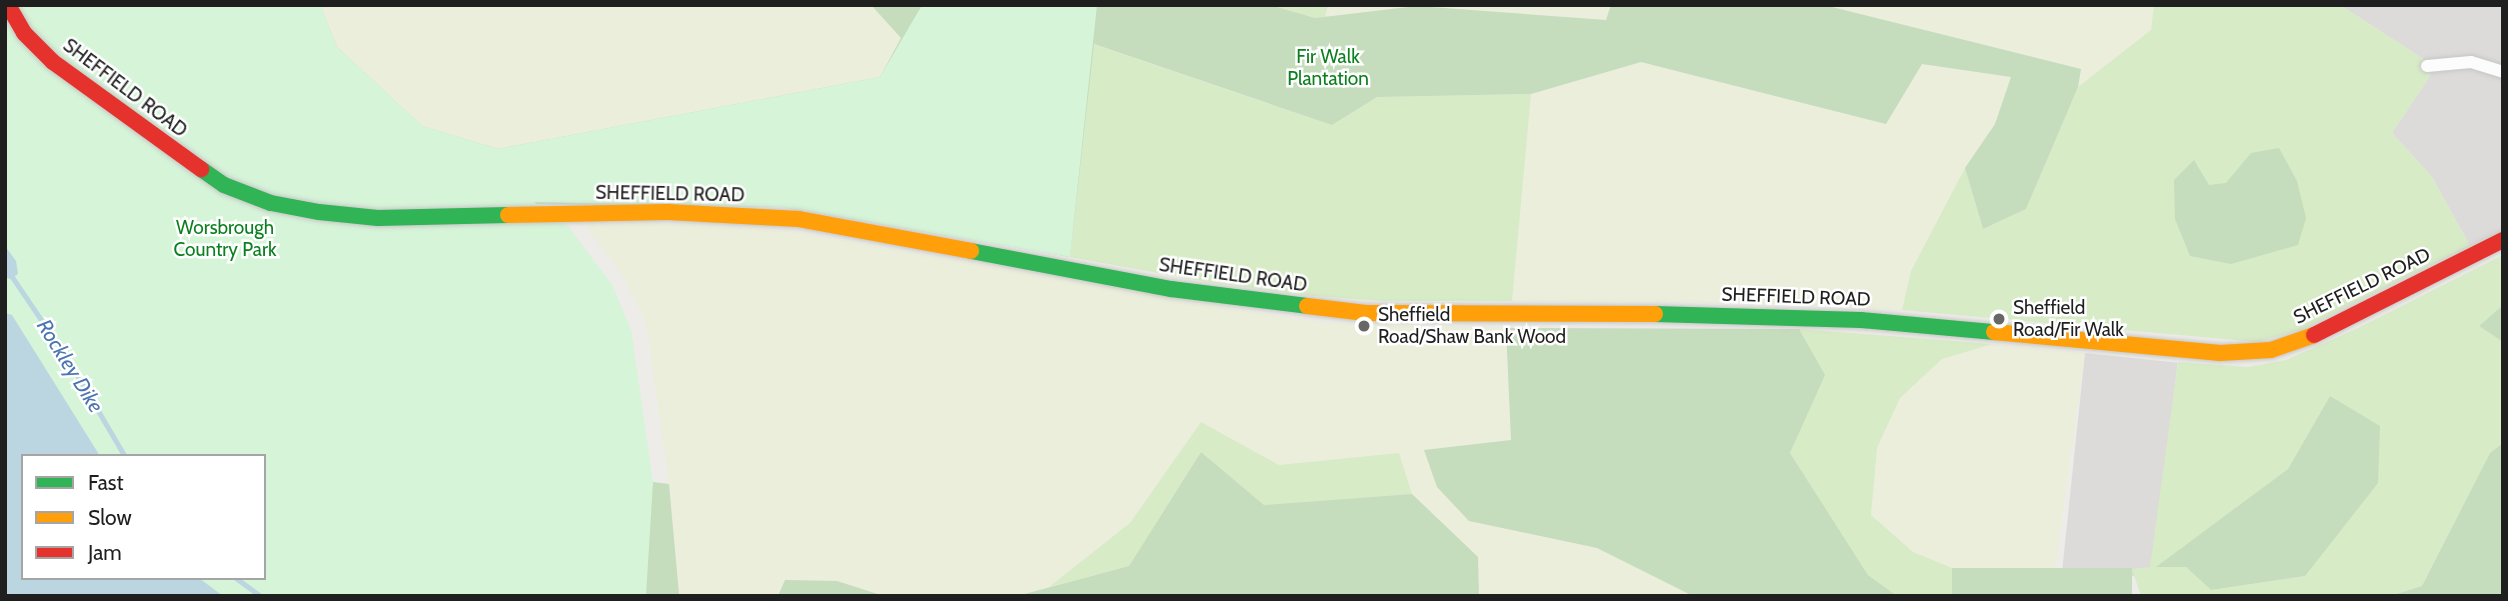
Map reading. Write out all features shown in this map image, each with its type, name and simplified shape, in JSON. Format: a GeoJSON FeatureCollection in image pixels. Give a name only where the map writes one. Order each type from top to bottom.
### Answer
{"type":"FeatureCollection","features":[{"type":"Feature","properties":{"kind":"highway","name":"SHEFFIELD ROAD"},"geometry":{"type":"LineString","coordinates":[[8,5],[24,33],[53,62],[85,88],[224,186],[271,203],[319,212],[378,218],[668,212],[799,219],[1171,289],[1366,313],[1723,314],[1861,320],[2242,352],[2271,350],[2303,340],[2503,240]]}},
{"type":"Feature","properties":{"kind":"street"},"geometry":{"type":"LineString","coordinates":[[2427,66],[2471,62],[2503,72]]}},
{"type":"Feature","properties":{"kind":"shaded area"},"geometry":{"type":"Polygon","coordinates":[[[2340,5],[2503,5],[2503,230],[2470,246],[2432,177],[2392,133],[2430,76],[2425,60],[2340,5]]]}},
{"type":"Feature","properties":{"kind":"shaded area"},"geometry":{"type":"Polygon","coordinates":[[[2085,353],[2177,363],[2155,579],[2062,569],[2085,353]]]}},
{"type":"Feature","properties":{"kind":"green space","name":"Worsbrough Country Park"},"geometry":{"type":"Polygon","coordinates":[[[5,5],[320,5],[337,47],[422,126],[498,149],[880,77],[922,5],[1097,5],[1070,257],[782,207],[534,202],[568,226],[612,285],[631,329],[653,482],[646,596],[5,596],[5,5]]]}},
{"type":"Feature","properties":{"kind":"green space"},"geometry":{"type":"Polygon","coordinates":[[[320,5],[871,5],[901,38],[880,77],[498,149],[422,126],[337,47],[320,5]]]}},
{"type":"Feature","properties":{"kind":"green space","name":"Fir Walk Plantation"},"geometry":{"type":"Polygon","coordinates":[[[320,5],[337,47],[422,126],[498,149],[880,77],[901,38],[871,5],[1270,5],[1315,18],[1417,6],[1606,20],[1611,5],[1824,5],[2081,69],[2078,87],[2026,209],[1983,229],[1965,168],[1995,124],[2011,77],[1922,64],[1886,124],[1641,62],[1531,94],[1377,97],[1332,125],[1094,44],[1070,257],[782,207],[333,202],[320,5]]]}},
{"type":"Feature","properties":{"kind":"green space"},"geometry":{"type":"Polygon","coordinates":[[[1270,5],[1328,5],[1325,17],[1315,18],[1270,5]]]}},
{"type":"Feature","properties":{"kind":"green space"},"geometry":{"type":"Polygon","coordinates":[[[1328,5],[1611,5],[1606,20],[1417,6],[1325,17],[1328,5]]]}},
{"type":"Feature","properties":{"kind":"green space"},"geometry":{"type":"Polygon","coordinates":[[[1824,5],[2154,5],[2151,30],[2078,87],[2081,69],[1824,5]]]}},
{"type":"Feature","properties":{"kind":"green space"},"geometry":{"type":"Polygon","coordinates":[[[2154,5],[2340,5],[2425,60],[2430,76],[2392,133],[2432,177],[2470,246],[2303,329],[2258,342],[1902,310],[1911,271],[1965,168],[1983,229],[2026,209],[2078,87],[2151,30],[2154,5]]]}},
{"type":"Feature","properties":{"kind":"green space"},"geometry":{"type":"Polygon","coordinates":[[[1093,44],[1332,125],[1377,97],[1531,94],[1512,301],[1382,301],[1314,296],[1214,283],[1070,257],[1093,44]]]}},
{"type":"Feature","properties":{"kind":"green space"},"geometry":{"type":"Polygon","coordinates":[[[1641,62],[1886,124],[1922,64],[2012,77],[1995,124],[1965,168],[1911,271],[1902,310],[1756,303],[1512,301],[1531,94],[1641,62]]]}},
{"type":"Feature","properties":{"kind":"green space"},"geometry":{"type":"Polygon","coordinates":[[[2279,148],[2297,181],[2306,218],[2298,245],[2231,264],[2190,256],[2175,219],[2174,180],[2194,160],[2209,185],[2226,183],[2251,153],[2279,148]]]}},
{"type":"Feature","properties":{"kind":"green space"},"geometry":{"type":"Polygon","coordinates":[[[657,223],[785,230],[1331,323],[1506,328],[1511,441],[1424,450],[1469,521],[1597,548],[1693,596],[1479,596],[1478,557],[1412,494],[1399,453],[1279,465],[1201,422],[1130,523],[1049,587],[1017,596],[884,596],[837,581],[785,580],[778,596],[679,594],[669,484],[646,322],[622,275],[585,225],[657,223]]]}},
{"type":"Feature","properties":{"kind":"green space"},"geometry":{"type":"Polygon","coordinates":[[[2503,255],[2503,305],[2479,326],[2503,342],[2503,443],[2490,453],[2422,586],[2390,596],[2141,596],[2132,569],[2150,567],[2178,362],[2248,367],[2286,360],[2356,329],[2503,255]],[[2330,396],[2288,469],[2157,567],[2186,567],[2211,590],[2305,576],[2330,396]]]}},
{"type":"Feature","properties":{"kind":"green space"},"geometry":{"type":"Polygon","coordinates":[[[2503,305],[2503,342],[2479,326],[2503,305]]]}},
{"type":"Feature","properties":{"kind":"green space"},"geometry":{"type":"Polygon","coordinates":[[[1506,328],[1799,329],[1825,375],[1790,453],[1868,575],[1897,596],[1693,596],[1597,548],[1469,521],[1437,487],[1424,450],[1511,440],[1506,328]]]}},
{"type":"Feature","properties":{"kind":"green space"},"geometry":{"type":"Polygon","coordinates":[[[1799,329],[1992,344],[1942,359],[1900,398],[1877,448],[1871,515],[1913,552],[1952,568],[1960,596],[1897,596],[1868,575],[1790,453],[1824,375],[1799,329]]]}},
{"type":"Feature","properties":{"kind":"green space"},"geometry":{"type":"Polygon","coordinates":[[[1992,344],[2085,353],[2055,568],[1952,568],[1913,552],[1871,515],[1877,448],[1900,398],[1942,359],[1992,344]]]}},
{"type":"Feature","properties":{"kind":"green space"},"geometry":{"type":"Polygon","coordinates":[[[2330,396],[2380,426],[2378,483],[2305,576],[2211,590],[2186,567],[2156,567],[2288,469],[2330,396]]]}},
{"type":"Feature","properties":{"kind":"green space"},"geometry":{"type":"Polygon","coordinates":[[[1201,422],[1279,465],[1399,453],[1412,494],[1264,505],[1201,452],[1129,566],[1049,587],[1130,523],[1201,422]]]}},
{"type":"Feature","properties":{"kind":"green space"},"geometry":{"type":"Polygon","coordinates":[[[2503,443],[2503,596],[2390,596],[2422,586],[2490,453],[2503,443]]]}},
{"type":"Feature","properties":{"kind":"green space"},"geometry":{"type":"Polygon","coordinates":[[[1201,452],[1264,505],[1412,494],[1478,557],[1479,596],[1017,596],[1129,566],[1201,452]]]}},
{"type":"Feature","properties":{"kind":"green space"},"geometry":{"type":"Polygon","coordinates":[[[653,482],[669,484],[679,594],[712,596],[604,596],[604,563],[653,482]]]}},
{"type":"Feature","properties":{"kind":"green space"},"geometry":{"type":"Polygon","coordinates":[[[1952,568],[2132,568],[2132,596],[1952,596],[1952,568]]]}},
{"type":"Feature","properties":{"kind":"green space"},"geometry":{"type":"Polygon","coordinates":[[[785,580],[837,581],[884,596],[778,596],[785,580]]]}},
{"type":"Feature","properties":{"kind":"water"},"geometry":{"type":"Polygon","coordinates":[[[5,246],[16,261],[18,274],[10,279],[5,277],[5,246]]]}},
{"type":"Feature","properties":{"kind":"water"},"geometry":{"type":"Polygon","coordinates":[[[5,313],[12,315],[99,454],[21,454],[21,580],[202,580],[223,596],[5,596],[5,313]]]}},
{"type":"Feature","properties":{"kind":"waterway","name":"Rockley Dike"},"geometry":{"type":"LineString","coordinates":[[5,266],[68,359],[124,454]]}},
{"type":"Feature","properties":{"kind":"waterway","name":"Rockley Dike"},"geometry":{"type":"LineString","coordinates":[[239,580],[261,596]]}},
{"type":"Feature","properties":{"kind":"traffic: fast"},"geometry":{"type":"LineString","coordinates":[[201,169],[224,185],[271,203],[319,212],[378,218],[508,215]]}},
{"type":"Feature","properties":{"kind":"traffic: fast"},"geometry":{"type":"LineString","coordinates":[[971,251],[1171,289],[1307,306]]}},
{"type":"Feature","properties":{"kind":"traffic: fast"},"geometry":{"type":"LineString","coordinates":[[1655,314],[1861,320],[1994,332]]}},
{"type":"Feature","properties":{"kind":"traffic: slow"},"geometry":{"type":"LineString","coordinates":[[508,215],[668,212],[799,219],[971,251]]}},
{"type":"Feature","properties":{"kind":"traffic: slow"},"geometry":{"type":"LineString","coordinates":[[1307,306],[1366,313],[1655,314]]}},
{"type":"Feature","properties":{"kind":"traffic: slow"},"geometry":{"type":"LineString","coordinates":[[1994,332],[2220,353],[2271,350],[2314,335]]}},
{"type":"Feature","properties":{"kind":"traffic: jam"},"geometry":{"type":"LineString","coordinates":[[8,5],[24,33],[53,62],[201,169]]}},
{"type":"Feature","properties":{"kind":"traffic: jam"},"geometry":{"type":"LineString","coordinates":[[2314,335],[2503,240]]}},
{"type":"Feature","properties":{"kind":"place","name":"Sheffield Road/Fir Walk"},"geometry":{"type":"Point","coordinates":[1999,319]}},
{"type":"Feature","properties":{"kind":"place","name":"Sheffield Road/Shaw Bank Wood"},"geometry":{"type":"Point","coordinates":[1364,326]}}]}
